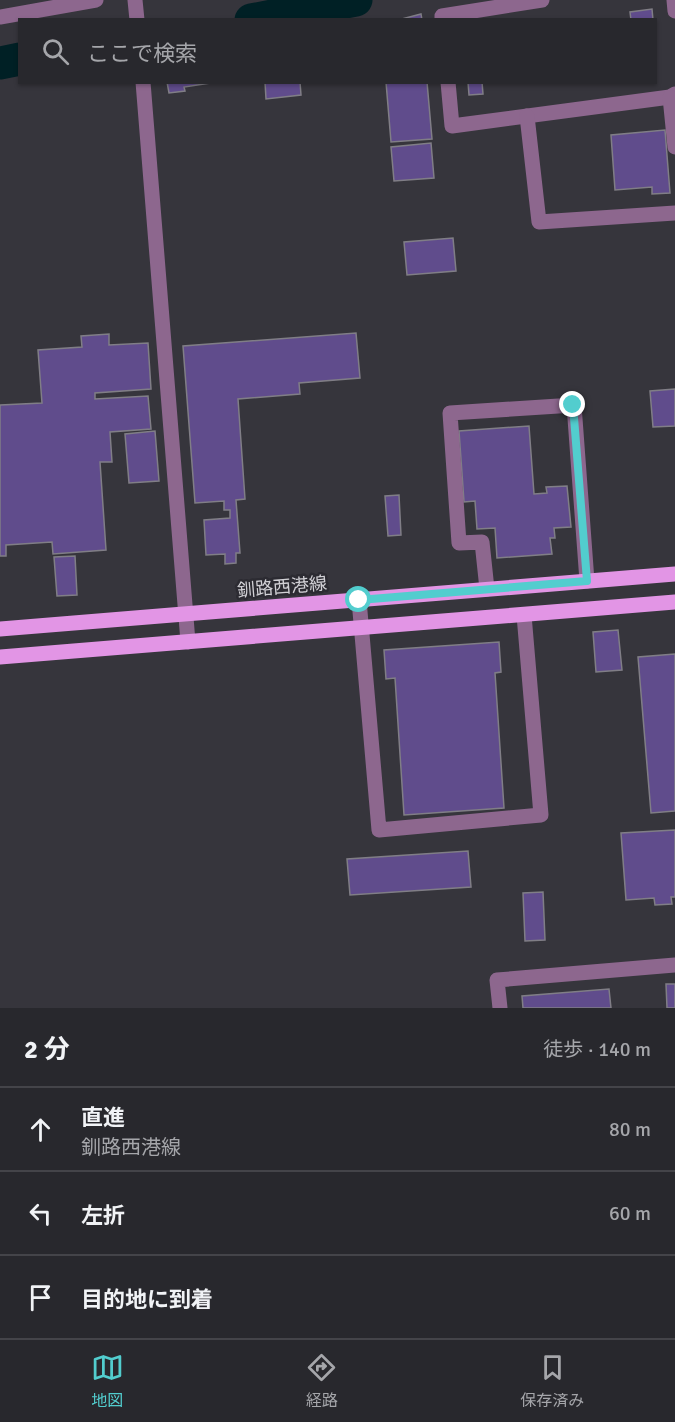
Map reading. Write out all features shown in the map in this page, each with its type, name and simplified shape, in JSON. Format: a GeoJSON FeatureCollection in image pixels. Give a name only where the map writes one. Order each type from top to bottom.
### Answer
{"type":"FeatureCollection","features":[{"type":"Feature","properties":{"kind":"main road","name":"釧路西港線"},"geometry":{"type":"LineString","coordinates":[[0,629],[675,574]]}},
{"type":"Feature","properties":{"kind":"main road"},"geometry":{"type":"LineString","coordinates":[[0,657],[675,602]]}},
{"type":"Feature","properties":{"kind":"street"},"geometry":{"type":"LineString","coordinates":[[0,17],[62,3],[96,0]]}},
{"type":"Feature","properties":{"kind":"street"},"geometry":{"type":"LineString","coordinates":[[135,0],[137,18]]}},
{"type":"Feature","properties":{"kind":"street"},"geometry":{"type":"LineString","coordinates":[[442,18],[442,16],[542,0]]}},
{"type":"Feature","properties":{"kind":"street"},"geometry":{"type":"LineString","coordinates":[[674,0],[675,11]]}},
{"type":"Feature","properties":{"kind":"street"},"geometry":{"type":"LineString","coordinates":[[143,84],[188,642]]}},
{"type":"Feature","properties":{"kind":"street"},"geometry":{"type":"LineString","coordinates":[[448,84],[452,126],[672,96],[675,147]]}},
{"type":"Feature","properties":{"kind":"street"},"geometry":{"type":"LineString","coordinates":[[527,116],[539,222],[675,213]]}},
{"type":"Feature","properties":{"kind":"street"},"geometry":{"type":"LineString","coordinates":[[487,589],[482,542],[459,543],[450,413],[573,405],[587,581]]}},
{"type":"Feature","properties":{"kind":"street"},"geometry":{"type":"LineString","coordinates":[[359,600],[379,830],[541,815],[524,615]]}},
{"type":"Feature","properties":{"kind":"street"},"geometry":{"type":"LineString","coordinates":[[500,1008],[497,980],[675,965]]}},
{"type":"Feature","properties":{"kind":"building"},"geometry":{"type":"Polygon","coordinates":[[[652,9],[653,18],[631,18],[630,12],[652,9]]]}},
{"type":"Feature","properties":{"kind":"building"},"geometry":{"type":"Polygon","coordinates":[[[421,14],[422,18],[406,18],[421,14]]]}},
{"type":"Feature","properties":{"kind":"building"},"geometry":{"type":"Polygon","coordinates":[[[167,84],[204,84],[184,87],[185,91],[169,93],[167,84]]]}},
{"type":"Feature","properties":{"kind":"building"},"geometry":{"type":"Polygon","coordinates":[[[265,84],[300,84],[301,95],[266,99],[265,84]]]}},
{"type":"Feature","properties":{"kind":"building"},"geometry":{"type":"Polygon","coordinates":[[[386,84],[427,84],[432,139],[391,142],[386,84]]]}},
{"type":"Feature","properties":{"kind":"building"},"geometry":{"type":"Polygon","coordinates":[[[468,84],[482,84],[483,94],[469,95],[468,84]]]}},
{"type":"Feature","properties":{"kind":"building"},"geometry":{"type":"Polygon","coordinates":[[[665,130],[670,193],[652,194],[652,187],[615,190],[611,135],[665,130]]]}},
{"type":"Feature","properties":{"kind":"building"},"geometry":{"type":"Polygon","coordinates":[[[431,143],[434,178],[394,181],[391,147],[431,143]]]}},
{"type":"Feature","properties":{"kind":"building"},"geometry":{"type":"Polygon","coordinates":[[[453,238],[456,271],[407,275],[404,242],[453,238]]]}},
{"type":"Feature","properties":{"kind":"building"},"geometry":{"type":"Polygon","coordinates":[[[356,333],[360,378],[299,383],[300,394],[238,399],[245,499],[236,500],[240,553],[236,553],[236,563],[225,564],[225,554],[206,555],[204,520],[230,518],[230,510],[224,510],[224,501],[195,503],[183,346],[356,333]]]}},
{"type":"Feature","properties":{"kind":"building"},"geometry":{"type":"Polygon","coordinates":[[[109,334],[109,345],[148,343],[151,389],[95,393],[95,399],[148,396],[151,429],[110,432],[112,462],[100,462],[106,550],[53,554],[52,542],[6,545],[6,556],[0,556],[0,405],[42,403],[38,350],[82,347],[81,336],[109,334]]]}},
{"type":"Feature","properties":{"kind":"building"},"geometry":{"type":"Polygon","coordinates":[[[675,389],[675,426],[653,427],[650,391],[675,389]]]}},
{"type":"Feature","properties":{"kind":"building"},"geometry":{"type":"Polygon","coordinates":[[[529,426],[534,494],[547,493],[546,487],[567,486],[571,527],[554,528],[555,538],[550,538],[552,554],[497,558],[495,528],[477,529],[475,501],[464,502],[459,431],[529,426]]]}},
{"type":"Feature","properties":{"kind":"building"},"geometry":{"type":"Polygon","coordinates":[[[155,431],[159,481],[129,483],[125,434],[155,431]]]}},
{"type":"Feature","properties":{"kind":"building"},"geometry":{"type":"Polygon","coordinates":[[[399,495],[401,535],[388,536],[385,496],[399,495]]]}},
{"type":"Feature","properties":{"kind":"building"},"geometry":{"type":"Polygon","coordinates":[[[75,556],[77,595],[57,596],[54,557],[75,556]]]}},
{"type":"Feature","properties":{"kind":"building"},"geometry":{"type":"Polygon","coordinates":[[[618,630],[622,670],[596,672],[593,632],[618,630]]]}},
{"type":"Feature","properties":{"kind":"building"},"geometry":{"type":"Polygon","coordinates":[[[499,642],[501,672],[495,673],[504,808],[404,815],[395,678],[386,679],[384,650],[499,642]]]}},
{"type":"Feature","properties":{"kind":"building"},"geometry":{"type":"Polygon","coordinates":[[[675,654],[675,811],[651,813],[638,657],[675,654]]]}},
{"type":"Feature","properties":{"kind":"building"},"geometry":{"type":"Polygon","coordinates":[[[675,830],[675,897],[671,897],[672,904],[655,905],[654,898],[626,900],[621,833],[675,830]]]}},
{"type":"Feature","properties":{"kind":"building"},"geometry":{"type":"Polygon","coordinates":[[[468,851],[471,887],[350,895],[347,859],[468,851]]]}},
{"type":"Feature","properties":{"kind":"building"},"geometry":{"type":"Polygon","coordinates":[[[543,892],[545,940],[525,941],[523,893],[543,892]]]}},
{"type":"Feature","properties":{"kind":"building"},"geometry":{"type":"Polygon","coordinates":[[[666,984],[675,984],[675,1008],[667,1008],[666,984]]]}},
{"type":"Feature","properties":{"kind":"building"},"geometry":{"type":"Polygon","coordinates":[[[609,989],[611,1008],[523,1008],[522,996],[609,989]]]}},
{"type":"Feature","properties":{"kind":"waterway"},"geometry":{"type":"LineString","coordinates":[[262,18],[356,0]]}},
{"type":"Feature","properties":{"kind":"waterway"},"geometry":{"type":"LineString","coordinates":[[0,63],[18,59]]}},
{"type":"Feature","properties":{"kind":"route"},"geometry":{"type":"LineString","coordinates":[[359,600],[587,581],[573,405]]}}]}
